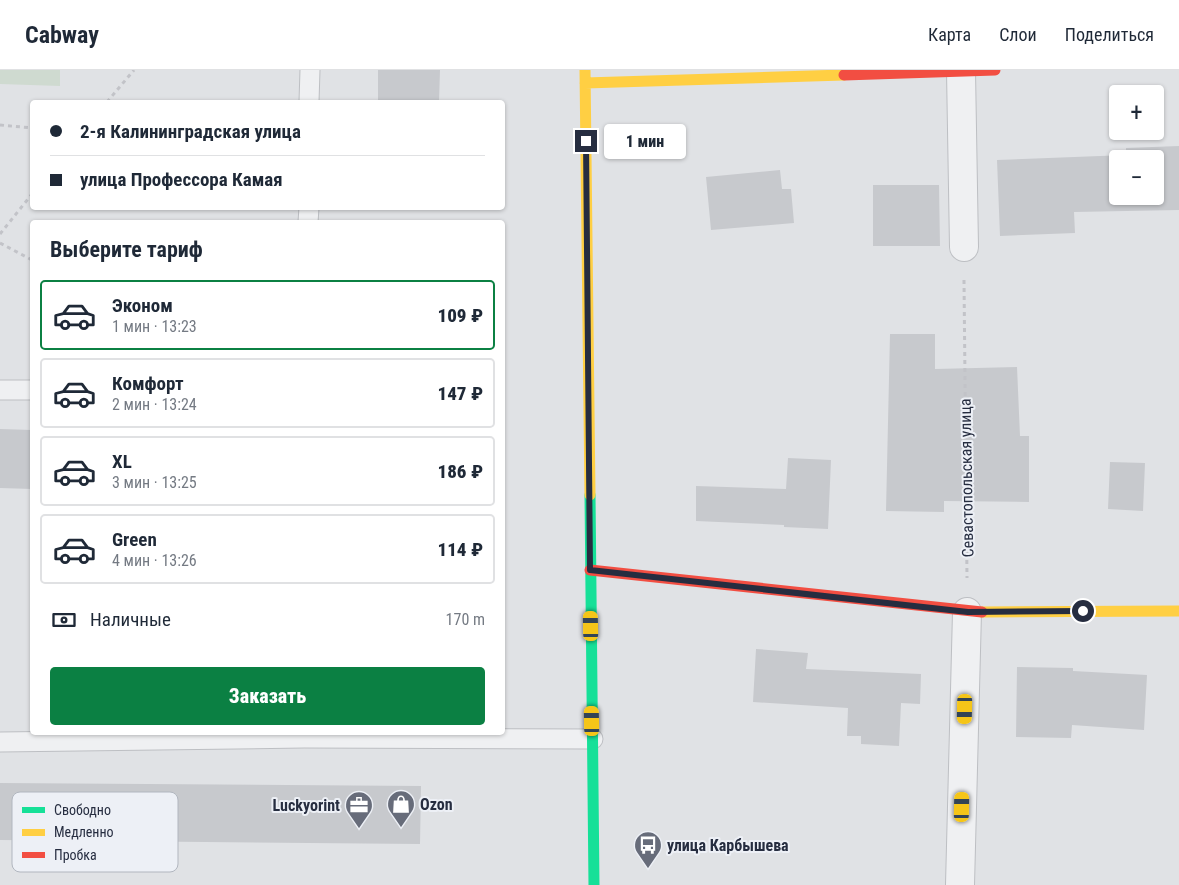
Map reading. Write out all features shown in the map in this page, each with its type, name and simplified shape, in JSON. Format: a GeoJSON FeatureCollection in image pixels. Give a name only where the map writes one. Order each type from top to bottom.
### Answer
{"type":"FeatureCollection","features":[{"type":"Feature","properties":{"kind":"street"},"geometry":{"type":"LineString","coordinates":[[585,70],[594,885]]}},
{"type":"Feature","properties":{"kind":"street"},"geometry":{"type":"LineString","coordinates":[[585,82],[995,70]]}},
{"type":"Feature","properties":{"kind":"street"},"geometry":{"type":"LineString","coordinates":[[961,71],[964,247]]}},
{"type":"Feature","properties":{"kind":"street"},"geometry":{"type":"LineString","coordinates":[[590,570],[968,612],[1179,611]]}},
{"type":"Feature","properties":{"kind":"street"},"geometry":{"type":"LineString","coordinates":[[960,885],[968,612]]}},
{"type":"Feature","properties":{"kind":"lane"},"geometry":{"type":"LineString","coordinates":[[309,100],[310,70]]}},
{"type":"Feature","properties":{"kind":"lane"},"geometry":{"type":"LineString","coordinates":[[0,390],[30,390]]}},
{"type":"Feature","properties":{"kind":"lane"},"geometry":{"type":"LineString","coordinates":[[0,742],[304,735],[593,740]]}},
{"type":"Feature","properties":{"kind":"path"},"geometry":{"type":"LineString","coordinates":[[109,100],[134,70]]}},
{"type":"Feature","properties":{"kind":"path"},"geometry":{"type":"LineString","coordinates":[[0,125],[30,128]]}},
{"type":"Feature","properties":{"kind":"path"},"geometry":{"type":"LineString","coordinates":[[0,234],[30,196]]}},
{"type":"Feature","properties":{"kind":"path"},"geometry":{"type":"LineString","coordinates":[[0,243],[30,259]]}},
{"type":"Feature","properties":{"kind":"path","name":"Севастопольская улица"},"geometry":{"type":"LineString","coordinates":[[964,247],[968,612]]}},
{"type":"Feature","properties":{"kind":"shaded area"},"geometry":{"type":"Polygon","coordinates":[[[0,70],[60,70],[60,86],[0,84],[0,70]]]}},
{"type":"Feature","properties":{"kind":"building"},"geometry":{"type":"Polygon","coordinates":[[[378,70],[440,70],[439,100],[378,100],[378,70]]]}},
{"type":"Feature","properties":{"kind":"building"},"geometry":{"type":"Polygon","coordinates":[[[1179,146],[1179,210],[1074,212],[1075,233],[1000,236],[997,160],[1109,156],[1109,205],[1164,205],[1164,150],[1126,150],[1126,148],[1179,146]]]}},
{"type":"Feature","properties":{"kind":"building"},"geometry":{"type":"Polygon","coordinates":[[[780,170],[782,189],[791,189],[794,223],[711,230],[706,177],[780,170]]]}},
{"type":"Feature","properties":{"kind":"building"},"geometry":{"type":"Polygon","coordinates":[[[873,185],[939,185],[940,246],[873,246],[873,185]]]}},
{"type":"Feature","properties":{"kind":"building"},"geometry":{"type":"Polygon","coordinates":[[[890,334],[935,334],[935,369],[1017,367],[1020,436],[1029,436],[1029,502],[944,501],[944,512],[886,511],[890,334]]]}},
{"type":"Feature","properties":{"kind":"building"},"geometry":{"type":"Polygon","coordinates":[[[0,429],[30,430],[30,489],[0,488],[0,429]]]}},
{"type":"Feature","properties":{"kind":"building"},"geometry":{"type":"Polygon","coordinates":[[[788,458],[831,460],[828,529],[696,521],[696,486],[786,489],[788,458]]]}},
{"type":"Feature","properties":{"kind":"building"},"geometry":{"type":"Polygon","coordinates":[[[1110,462],[1145,463],[1143,511],[1108,509],[1110,462]]]}},
{"type":"Feature","properties":{"kind":"building"},"geometry":{"type":"Polygon","coordinates":[[[756,649],[808,653],[806,669],[921,674],[920,704],[901,703],[899,746],[861,744],[861,736],[847,736],[848,708],[753,702],[756,649]]]}},
{"type":"Feature","properties":{"kind":"building"},"geometry":{"type":"Polygon","coordinates":[[[1017,667],[1073,668],[1073,671],[1147,675],[1144,730],[1072,725],[1071,738],[1016,737],[1017,667]]]}},
{"type":"Feature","properties":{"kind":"building"},"geometry":{"type":"Polygon","coordinates":[[[0,783],[421,786],[420,844],[178,842],[178,792],[12,792],[12,840],[0,840],[0,783]]]}},
{"type":"Feature","properties":{"kind":"traffic: fast"},"geometry":{"type":"LineString","coordinates":[[590,495],[594,885]]}},
{"type":"Feature","properties":{"kind":"traffic: slow"},"geometry":{"type":"LineString","coordinates":[[585,70],[590,495]]}},
{"type":"Feature","properties":{"kind":"traffic: slow"},"geometry":{"type":"LineString","coordinates":[[585,83],[844,75]]}},
{"type":"Feature","properties":{"kind":"traffic: slow"},"geometry":{"type":"LineString","coordinates":[[982,612],[1179,611]]}},
{"type":"Feature","properties":{"kind":"traffic: jam"},"geometry":{"type":"LineString","coordinates":[[844,75],[995,70]]}},
{"type":"Feature","properties":{"kind":"traffic: jam"},"geometry":{"type":"LineString","coordinates":[[590,570],[982,612]]}},
{"type":"Feature","properties":{"kind":"place","name":"Ozon"},"geometry":{"type":"Point","coordinates":[401,828]}},
{"type":"Feature","properties":{"kind":"place","name":"Luckyorint"},"geometry":{"type":"Point","coordinates":[359,829]}},
{"type":"Feature","properties":{"kind":"place","name":"улица Карбышева"},"geometry":{"type":"Point","coordinates":[648,869]}},
{"type":"Feature","properties":{"kind":"route"},"geometry":{"type":"LineString","coordinates":[[586,141],[590,570],[968,612],[1083,611]]}}]}
